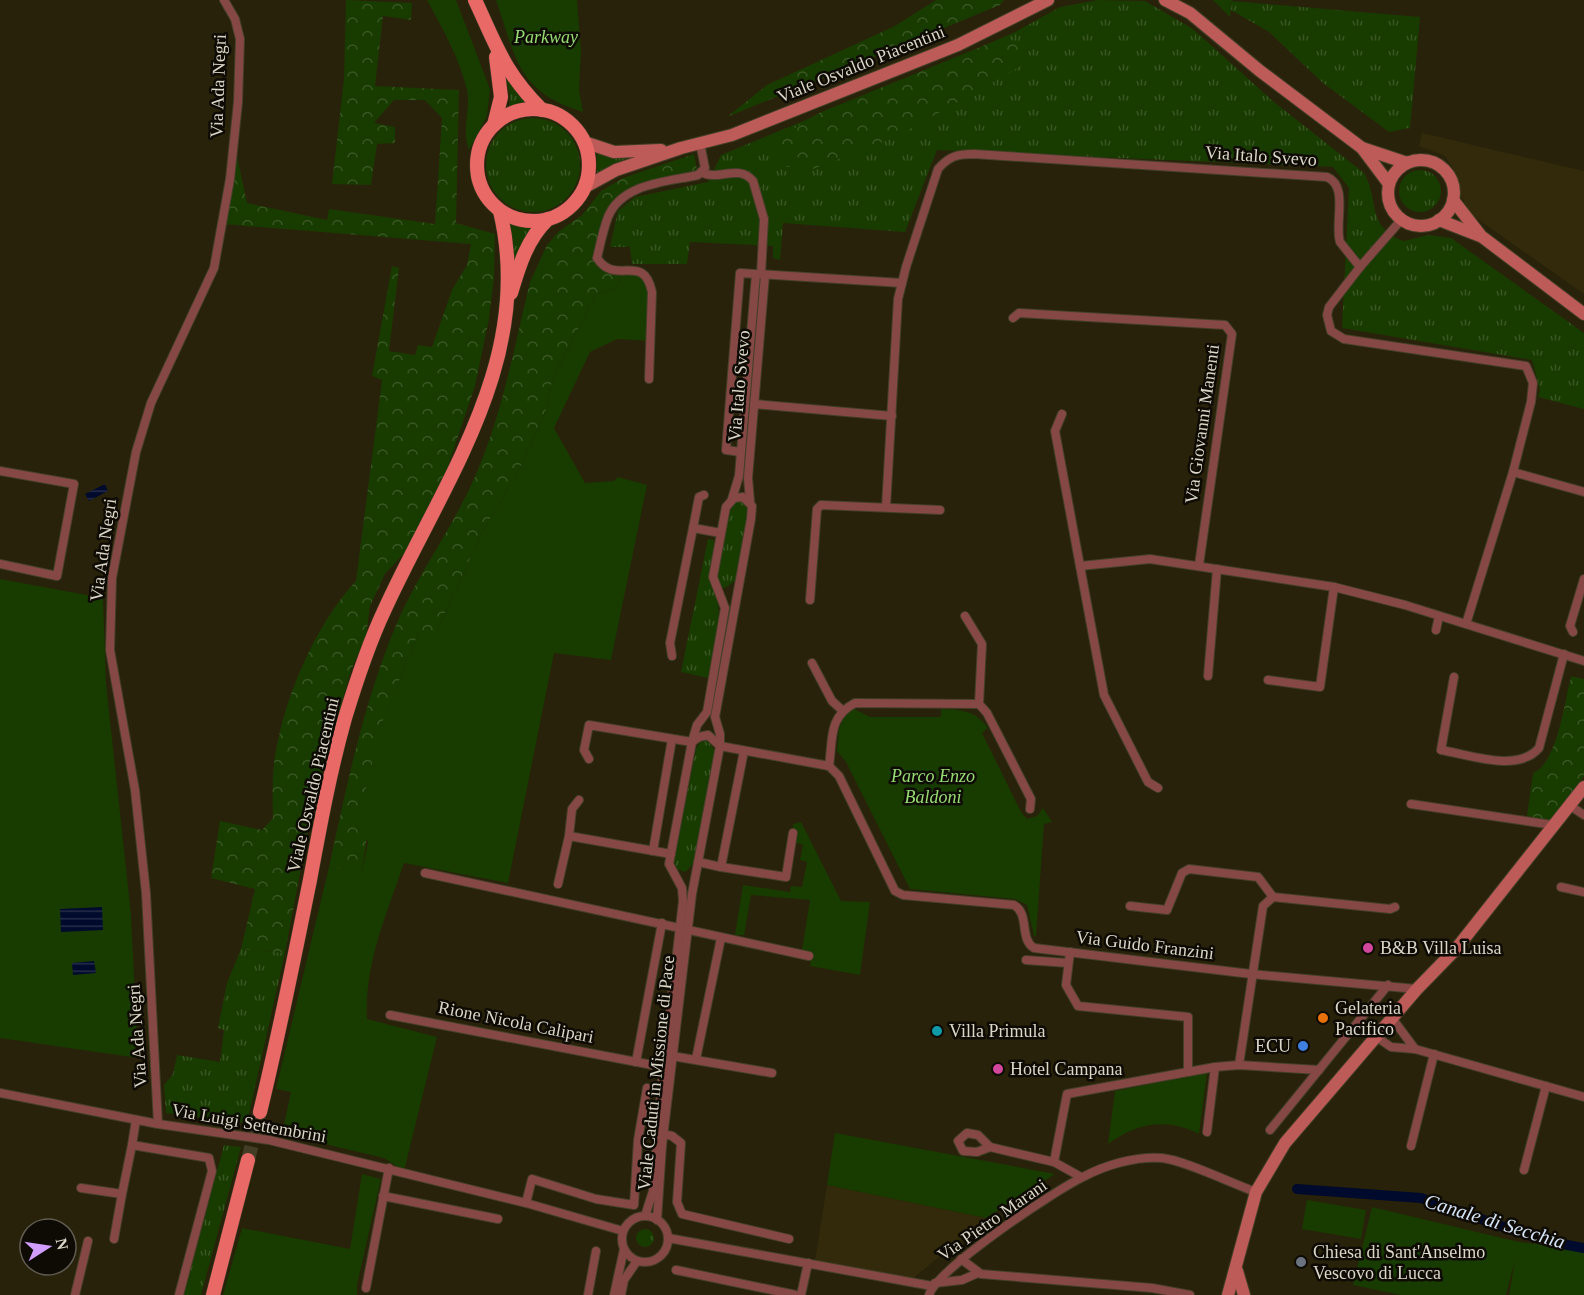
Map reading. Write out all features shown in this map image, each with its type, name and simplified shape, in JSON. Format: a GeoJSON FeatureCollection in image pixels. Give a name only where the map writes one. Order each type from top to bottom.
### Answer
{"type":"FeatureCollection","features":[{"type":"Feature","properties":{"kind":"main road"},"geometry":{"type":"LineString","coordinates":[[475,0],[494,46],[523,91],[542,110]]}},
{"type":"Feature","properties":{"kind":"main road","name":"Viale Osvaldo Piacentini"},"geometry":{"type":"LineString","coordinates":[[494,46],[501,97],[494,125],[481,145],[477,165],[486,195],[500,211],[507,251],[505,313]]}},
{"type":"Feature","properties":{"kind":"main road"},"geometry":{"type":"LineString","coordinates":[[494,125],[516,112],[542,110]]}},
{"type":"Feature","properties":{"kind":"main road","name":"Viale Osvaldo Piacentini"},"geometry":{"type":"LineString","coordinates":[[542,110],[569,122],[584,141]]}},
{"type":"Feature","properties":{"kind":"main road"},"geometry":{"type":"LineString","coordinates":[[584,141],[589,164],[585,187]]}},
{"type":"Feature","properties":{"kind":"main road","name":"Viale Osvaldo Piacentini"},"geometry":{"type":"LineString","coordinates":[[260,1112],[345,717],[384,611],[473,433],[492,380],[505,313],[521,261],[531,242],[549,219],[566,211],[585,187]]}},
{"type":"Feature","properties":{"kind":"main road"},"geometry":{"type":"LineString","coordinates":[[500,211],[523,220],[549,219]]}},
{"type":"Feature","properties":{"kind":"main road"},"geometry":{"type":"LineString","coordinates":[[213,1295],[248,1160]]}},
{"type":"Feature","properties":{"kind":"street","name":"Via Ada Negri"},"geometry":{"type":"LineString","coordinates":[[158,1124],[146,893],[135,790],[110,650],[112,578],[136,452],[151,403],[214,268],[230,179],[238,102],[240,39],[235,19],[224,0]]}},
{"type":"Feature","properties":{"kind":"street","name":"Viale Osvaldo Piacentini"},"geometry":{"type":"LineString","coordinates":[[585,187],[616,170],[681,148],[732,135],[958,45],[1033,4],[1048,0]]}},
{"type":"Feature","properties":{"kind":"street"},"geometry":{"type":"LineString","coordinates":[[1165,0],[1190,13],[1260,71],[1362,148],[1389,184],[1391,207],[1402,219],[1424,225],[1439,220],[1453,200]]}},
{"type":"Feature","properties":{"kind":"street"},"geometry":{"type":"LineString","coordinates":[[1180,0],[1190,13]]}},
{"type":"Feature","properties":{"kind":"street","name":"Viale Osvaldo Piacentini"},"geometry":{"type":"LineString","coordinates":[[584,141],[614,152],[629,153],[681,148]]}},
{"type":"Feature","properties":{"kind":"street"},"geometry":{"type":"LineString","coordinates":[[649,379],[652,292],[649,278],[645,273],[613,270],[602,266],[597,258],[608,217],[621,199],[636,189],[698,176],[705,168],[706,162],[700,143]]}},
{"type":"Feature","properties":{"kind":"street"},"geometry":{"type":"LineString","coordinates":[[1362,148],[1407,163]]}},
{"type":"Feature","properties":{"kind":"street","name":"Via Italo Svevo"},"geometry":{"type":"LineString","coordinates":[[886,507],[898,299],[938,169],[947,159],[959,154],[1327,177],[1332,179],[1339,190],[1340,242],[1360,267]]}},
{"type":"Feature","properties":{"kind":"street"},"geometry":{"type":"LineString","coordinates":[[1389,184],[1399,168],[1407,163],[1422,160],[1440,166],[1451,181],[1453,200],[1481,236],[1584,314]]}},
{"type":"Feature","properties":{"kind":"street"},"geometry":{"type":"LineString","coordinates":[[702,172],[708,176],[741,172],[753,181],[764,219],[761,274],[902,284]]}},
{"type":"Feature","properties":{"kind":"street"},"geometry":{"type":"LineString","coordinates":[[1402,219],[1329,307],[1328,324],[1336,336],[1526,366],[1533,383],[1531,402],[1513,472],[1466,624]]}},
{"type":"Feature","properties":{"kind":"street"},"geometry":{"type":"LineString","coordinates":[[1439,220],[1481,236]]}},
{"type":"Feature","properties":{"kind":"street","name":"Via Italo Svevo"},"geometry":{"type":"LineString","coordinates":[[741,452],[726,450],[740,273],[761,274]]}},
{"type":"Feature","properties":{"kind":"street","name":"Via Italo Svevo"},"geometry":{"type":"LineString","coordinates":[[750,501],[748,478],[761,274]]}},
{"type":"Feature","properties":{"kind":"street","name":"Via Italo Svevo"},"geometry":{"type":"LineString","coordinates":[[731,500],[739,476],[761,274]]}},
{"type":"Feature","properties":{"kind":"street","name":"Via Giovanni Manenti"},"geometry":{"type":"LineString","coordinates":[[1013,318],[1019,313],[1226,325],[1230,329],[1232,334],[1199,565]]}},
{"type":"Feature","properties":{"kind":"street"},"geometry":{"type":"LineString","coordinates":[[754,404],[892,416]]}},
{"type":"Feature","properties":{"kind":"street"},"geometry":{"type":"LineString","coordinates":[[1062,414],[1055,431],[1104,695],[1148,782],[1158,788]]}},
{"type":"Feature","properties":{"kind":"street"},"geometry":{"type":"LineString","coordinates":[[0,471],[74,484],[57,576],[0,564]]}},
{"type":"Feature","properties":{"kind":"street"},"geometry":{"type":"LineString","coordinates":[[1513,472],[1584,492]]}},
{"type":"Feature","properties":{"kind":"street"},"geometry":{"type":"LineString","coordinates":[[672,656],[669,647],[699,497],[704,495]]}},
{"type":"Feature","properties":{"kind":"street"},"geometry":{"type":"LineString","coordinates":[[731,500],[743,497],[750,501]]}},
{"type":"Feature","properties":{"kind":"street","name":"Viale Caduti in Missione di Pace"},"geometry":{"type":"LineString","coordinates":[[657,1220],[684,928],[682,888],[669,868],[692,742],[697,724],[707,712],[725,608],[713,578],[726,507],[731,500]]}},
{"type":"Feature","properties":{"kind":"street","name":"Viale Caduti in Missione di Pace"},"geometry":{"type":"LineString","coordinates":[[645,1216],[653,1191],[663,1067],[684,928],[720,746],[720,734],[715,717],[751,519],[750,501]]}},
{"type":"Feature","properties":{"kind":"street"},"geometry":{"type":"LineString","coordinates":[[810,600],[817,509],[821,505],[940,510]]}},
{"type":"Feature","properties":{"kind":"street"},"geometry":{"type":"LineString","coordinates":[[693,528],[721,533]]}},
{"type":"Feature","properties":{"kind":"street"},"geometry":{"type":"LineString","coordinates":[[1080,566],[1150,559],[1334,587],[1439,616],[1584,661]]}},
{"type":"Feature","properties":{"kind":"street"},"geometry":{"type":"LineString","coordinates":[[1208,676],[1217,568]]}},
{"type":"Feature","properties":{"kind":"street"},"geometry":{"type":"LineString","coordinates":[[1573,632],[1570,626],[1584,579]]}},
{"type":"Feature","properties":{"kind":"street"},"geometry":{"type":"LineString","coordinates":[[719,592],[729,592],[737,586]]}},
{"type":"Feature","properties":{"kind":"street"},"geometry":{"type":"LineString","coordinates":[[1268,680],[1320,687],[1334,587]]}},
{"type":"Feature","properties":{"kind":"street"},"geometry":{"type":"LineString","coordinates":[[965,616],[982,644],[979,704],[987,713],[1031,799],[1030,808]]}},
{"type":"Feature","properties":{"kind":"street"},"geometry":{"type":"LineString","coordinates":[[1436,630],[1439,616]]}},
{"type":"Feature","properties":{"kind":"street"},"geometry":{"type":"LineString","coordinates":[[1454,677],[1441,750],[1514,762],[1532,757],[1539,748],[1564,654]]}},
{"type":"Feature","properties":{"kind":"street"},"geometry":{"type":"LineString","coordinates":[[812,663],[831,701],[842,710]]}},
{"type":"Feature","properties":{"kind":"street"},"geometry":{"type":"LineString","coordinates":[[589,759],[584,750],[589,725],[692,742],[708,735],[720,746],[829,766],[835,720],[842,710],[855,703],[979,704]]}},
{"type":"Feature","properties":{"kind":"street"},"geometry":{"type":"LineString","coordinates":[[653,851],[672,739]]}},
{"type":"Feature","properties":{"kind":"street"},"geometry":{"type":"LineString","coordinates":[[721,867],[744,751]]}},
{"type":"Feature","properties":{"kind":"street","name":"Via Guido Franzini"},"geometry":{"type":"LineString","coordinates":[[829,766],[839,776],[895,891],[903,895],[1014,905],[1021,912],[1028,943],[1035,948],[1251,974],[1417,988]]}},
{"type":"Feature","properties":{"kind":"street"},"geometry":{"type":"LineString","coordinates":[[1228,1295],[1237,1271],[1256,1192],[1286,1143],[1417,988],[1456,949],[1584,787]]}},
{"type":"Feature","properties":{"kind":"street"},"geometry":{"type":"LineString","coordinates":[[558,884],[572,809],[579,800]]}},
{"type":"Feature","properties":{"kind":"street"},"geometry":{"type":"LineString","coordinates":[[1411,804],[1553,825]]}},
{"type":"Feature","properties":{"kind":"street"},"geometry":{"type":"LineString","coordinates":[[1569,805],[1584,815]]}},
{"type":"Feature","properties":{"kind":"street"},"geometry":{"type":"LineString","coordinates":[[676,877],[686,877],[697,867],[721,867],[786,877],[793,833]]}},
{"type":"Feature","properties":{"kind":"street"},"geometry":{"type":"LineString","coordinates":[[568,836],[671,854]]}},
{"type":"Feature","properties":{"kind":"street","name":"Via Guido Franzini"},"geometry":{"type":"LineString","coordinates":[[1130,906],[1167,910],[1182,873],[1189,869],[1258,877],[1273,897]]}},
{"type":"Feature","properties":{"kind":"street"},"geometry":{"type":"LineString","coordinates":[[425,873],[809,956]]}},
{"type":"Feature","properties":{"kind":"street"},"geometry":{"type":"LineString","coordinates":[[1561,887],[1584,892]]}},
{"type":"Feature","properties":{"kind":"street"},"geometry":{"type":"LineString","coordinates":[[1239,1065],[1263,906],[1273,897],[1390,909],[1395,907]]}},
{"type":"Feature","properties":{"kind":"street"},"geometry":{"type":"LineString","coordinates":[[636,1062],[662,923]]}},
{"type":"Feature","properties":{"kind":"street"},"geometry":{"type":"LineString","coordinates":[[696,1059],[721,938]]}},
{"type":"Feature","properties":{"kind":"street"},"geometry":{"type":"LineString","coordinates":[[1070,952],[1066,985],[1078,1005],[1188,1017],[1188,1072]]}},
{"type":"Feature","properties":{"kind":"street"},"geometry":{"type":"LineString","coordinates":[[1026,960],[1068,963]]}},
{"type":"Feature","properties":{"kind":"street"},"geometry":{"type":"LineString","coordinates":[[1270,1130],[1388,985]]}},
{"type":"Feature","properties":{"kind":"street","name":"Rione Nicola Calipari"},"geometry":{"type":"LineString","coordinates":[[390,1015],[663,1067]]}},
{"type":"Feature","properties":{"kind":"street"},"geometry":{"type":"LineString","coordinates":[[1392,1018],[1415,1049]]}},
{"type":"Feature","properties":{"kind":"street"},"geometry":{"type":"LineString","coordinates":[[1375,1036],[1391,1047],[1415,1049],[1584,1097]]}},
{"type":"Feature","properties":{"kind":"street"},"geometry":{"type":"LineString","coordinates":[[1411,1146],[1434,1054]]}},
{"type":"Feature","properties":{"kind":"street"},"geometry":{"type":"LineString","coordinates":[[672,1056],[772,1073]]}},
{"type":"Feature","properties":{"kind":"street"},"geometry":{"type":"LineString","coordinates":[[1054,1162],[1067,1094],[1215,1067],[1239,1065],[1319,1070]]}},
{"type":"Feature","properties":{"kind":"street"},"geometry":{"type":"LineString","coordinates":[[1207,1132],[1215,1067]]}},
{"type":"Feature","properties":{"kind":"street"},"geometry":{"type":"LineString","coordinates":[[1524,1170],[1546,1086]]}},
{"type":"Feature","properties":{"kind":"street"},"geometry":{"type":"LineString","coordinates":[[526,1203],[532,1179],[596,1199],[634,1205],[638,1140],[647,1088]]}},
{"type":"Feature","properties":{"kind":"street","name":"Via Luigi Settembrini"},"geometry":{"type":"LineString","coordinates":[[0,1093],[158,1124],[269,1140],[526,1203],[623,1231]]}},
{"type":"Feature","properties":{"kind":"street"},"geometry":{"type":"LineString","coordinates":[[114,1239],[136,1120]]}},
{"type":"Feature","properties":{"kind":"street"},"geometry":{"type":"LineString","coordinates":[[664,1134],[672,1136],[681,1143],[677,1202],[682,1214],[789,1239]]}},
{"type":"Feature","properties":{"kind":"street"},"geometry":{"type":"LineString","coordinates":[[132,1145],[209,1158],[212,1171],[179,1295]]}},
{"type":"Feature","properties":{"kind":"street","name":"Via Pietro Marani"},"geometry":{"type":"LineString","coordinates":[[990,1147],[1054,1162],[1082,1177]]}},
{"type":"Feature","properties":{"kind":"street","name":"Via Pietro Marani"},"geometry":{"type":"LineString","coordinates":[[932,1288],[961,1259],[1082,1177],[1116,1164],[1161,1158],[1256,1192]]}},
{"type":"Feature","properties":{"kind":"street"},"geometry":{"type":"LineString","coordinates":[[366,1288],[389,1168]]}},
{"type":"Feature","properties":{"kind":"street"},"geometry":{"type":"LineString","coordinates":[[81,1188],[122,1194]]}},
{"type":"Feature","properties":{"kind":"street"},"geometry":{"type":"LineString","coordinates":[[383,1196],[498,1219]]}},
{"type":"Feature","properties":{"kind":"street"},"geometry":{"type":"LineString","coordinates":[[614,1295],[624,1249],[623,1231],[631,1220],[645,1216],[657,1220],[666,1230],[667,1247],[658,1258],[645,1262],[637,1260],[624,1249]]}},
{"type":"Feature","properties":{"kind":"street"},"geometry":{"type":"LineString","coordinates":[[668,1238],[932,1288],[978,1273],[1152,1288],[1190,1295]]}},
{"type":"Feature","properties":{"kind":"street"},"geometry":{"type":"LineString","coordinates":[[75,1295],[88,1241]]}},
{"type":"Feature","properties":{"kind":"street"},"geometry":{"type":"LineString","coordinates":[[588,1295],[596,1251]]}},
{"type":"Feature","properties":{"kind":"street"},"geometry":{"type":"LineString","coordinates":[[961,1259],[978,1273]]}},
{"type":"Feature","properties":{"kind":"street"},"geometry":{"type":"LineString","coordinates":[[621,1295],[624,1280],[637,1260]]}},
{"type":"Feature","properties":{"kind":"street"},"geometry":{"type":"LineString","coordinates":[[801,1295],[808,1263]]}},
{"type":"Feature","properties":{"kind":"street"},"geometry":{"type":"LineString","coordinates":[[676,1270],[796,1295]]}},
{"type":"Feature","properties":{"kind":"street"},"geometry":{"type":"LineString","coordinates":[[1237,1271],[1244,1295]]}},
{"type":"Feature","properties":{"kind":"shaded area"},"geometry":{"type":"Polygon","coordinates":[[[1422,133],[1584,171],[1584,294],[1469,213],[1459,191],[1456,173],[1445,156],[1419,146],[1422,133]]]}},
{"type":"Feature","properties":{"kind":"shaded area"},"geometry":{"type":"Polygon","coordinates":[[[827,1185],[986,1218],[912,1279],[815,1261],[827,1185]]]}},
{"type":"Feature","properties":{"kind":"green space"},"geometry":{"type":"Polygon","coordinates":[[[346,0],[412,3],[411,20],[383,16],[375,86],[459,90],[456,223],[495,234],[494,277],[489,319],[475,386],[447,469],[406,551],[385,574],[370,606],[366,636],[351,670],[313,804],[285,953],[241,949],[255,889],[211,878],[220,821],[262,830],[273,818],[275,756],[291,696],[319,633],[330,614],[356,581],[382,380],[372,376],[392,266],[399,268],[389,351],[415,355],[418,345],[432,347],[452,290],[467,265],[471,244],[222,224],[234,142],[247,203],[327,220],[329,209],[435,224],[442,118],[425,100],[394,100],[374,123],[395,127],[395,143],[377,144],[371,185],[332,184],[344,79],[346,0]]]}},
{"type":"Feature","properties":{"kind":"green space"},"geometry":{"type":"Polygon","coordinates":[[[427,0],[456,0],[490,89],[487,116],[469,150],[466,134],[468,98],[464,78],[450,44],[427,0]]]}},
{"type":"Feature","properties":{"kind":"green space","name":"Parkway"},"geometry":{"type":"Polygon","coordinates":[[[496,0],[577,0],[581,52],[579,90],[583,112],[561,104],[544,94],[532,83],[515,56],[496,0]]]}},
{"type":"Feature","properties":{"kind":"green space"},"geometry":{"type":"Polygon","coordinates":[[[936,0],[1004,0],[1000,5],[727,117],[767,85],[895,26],[936,0]]]}},
{"type":"Feature","properties":{"kind":"green space"},"geometry":{"type":"Polygon","coordinates":[[[1098,0],[1145,1],[1193,29],[1274,102],[1364,173],[1369,183],[1376,213],[1384,229],[1404,241],[1428,235],[1451,238],[1584,333],[1584,409],[1538,397],[1540,390],[1532,360],[1342,328],[1349,188],[1333,167],[937,150],[905,232],[783,223],[780,260],[773,258],[773,246],[690,242],[687,264],[632,264],[630,247],[610,247],[618,211],[635,197],[708,182],[721,155],[965,54],[1015,32],[1060,7],[1098,0]]]}},
{"type":"Feature","properties":{"kind":"green space"},"geometry":{"type":"Polygon","coordinates":[[[1213,0],[1232,0],[1230,17],[1213,0]]]}},
{"type":"Feature","properties":{"kind":"green space"},"geometry":{"type":"Polygon","coordinates":[[[1232,1],[1420,17],[1410,128],[1389,132],[1323,83],[1269,32],[1231,10],[1232,1]]]}},
{"type":"Feature","properties":{"kind":"green space"},"geometry":{"type":"Polygon","coordinates":[[[1000,39],[1012,40],[1023,50],[1021,66],[896,137],[813,169],[782,166],[773,142],[819,113],[1000,39]]]}},
{"type":"Feature","properties":{"kind":"green space"},"geometry":{"type":"Polygon","coordinates":[[[506,79],[527,103],[509,109],[510,96],[506,79]]]}},
{"type":"Feature","properties":{"kind":"green space"},"geometry":{"type":"Polygon","coordinates":[[[533,118],[551,122],[566,132],[576,147],[580,165],[576,183],[566,198],[551,208],[533,212],[515,208],[500,198],[490,183],[486,165],[490,147],[500,132],[515,122],[533,118]]]}},
{"type":"Feature","properties":{"kind":"green space"},"geometry":{"type":"Polygon","coordinates":[[[597,152],[615,158],[640,158],[624,160],[597,173],[597,152]]]}},
{"type":"Feature","properties":{"kind":"green space"},"geometry":{"type":"Polygon","coordinates":[[[694,154],[698,175],[636,189],[616,203],[597,258],[602,266],[624,271],[618,286],[596,294],[553,378],[546,410],[521,466],[482,533],[436,632],[419,632],[382,724],[362,873],[329,867],[356,750],[381,663],[411,594],[476,474],[494,427],[530,282],[547,245],[558,232],[582,215],[601,191],[623,178],[694,154]]]}},
{"type":"Feature","properties":{"kind":"green space"},"geometry":{"type":"Polygon","coordinates":[[[1420,170],[1435,176],[1441,191],[1435,206],[1420,212],[1405,206],[1399,191],[1405,176],[1420,170]]]}},
{"type":"Feature","properties":{"kind":"green space"},"geometry":{"type":"Polygon","coordinates":[[[510,224],[533,228],[511,277],[513,243],[510,224]]]}},
{"type":"Feature","properties":{"kind":"green space"},"geometry":{"type":"Polygon","coordinates":[[[624,271],[649,278],[650,341],[617,339],[590,352],[554,428],[585,483],[614,481],[618,477],[647,485],[611,660],[554,653],[508,883],[404,863],[373,959],[367,999],[367,1019],[437,1037],[404,1171],[384,1158],[282,1134],[291,1092],[276,1089],[329,867],[362,872],[368,842],[357,825],[382,723],[419,632],[436,632],[482,533],[521,466],[546,410],[553,378],[596,294],[618,286],[624,271]]]}},
{"type":"Feature","properties":{"kind":"green space"},"geometry":{"type":"Polygon","coordinates":[[[735,502],[745,502],[749,512],[735,581],[725,588],[721,587],[716,577],[730,511],[735,502]]]}},
{"type":"Feature","properties":{"kind":"green space"},"geometry":{"type":"Polygon","coordinates":[[[708,539],[714,540],[710,582],[718,601],[719,618],[708,678],[681,672],[708,539]]]}},
{"type":"Feature","properties":{"kind":"green space"},"geometry":{"type":"Polygon","coordinates":[[[0,579],[103,598],[106,683],[131,915],[138,1058],[0,1038],[0,579]]]}},
{"type":"Feature","properties":{"kind":"green space"},"geometry":{"type":"Polygon","coordinates":[[[1571,676],[1584,679],[1584,776],[1551,820],[1527,816],[1533,773],[1541,767],[1554,745],[1571,676]]]}},
{"type":"Feature","properties":{"kind":"green space","name":"Parco Enzo Baldoni"},"geometry":{"type":"Polygon","coordinates":[[[854,709],[870,717],[941,717],[941,709],[962,711],[973,714],[988,728],[982,733],[1021,812],[1027,819],[1037,816],[1043,808],[1052,822],[1044,824],[1036,936],[1034,936],[1027,905],[1015,899],[910,889],[846,762],[837,751],[839,729],[846,713],[854,709]]]}},
{"type":"Feature","properties":{"kind":"green space"},"geometry":{"type":"Polygon","coordinates":[[[708,741],[715,751],[694,863],[685,872],[677,869],[674,861],[696,749],[700,742],[708,741]]]}},
{"type":"Feature","properties":{"kind":"green space"},"geometry":{"type":"Polygon","coordinates":[[[801,822],[841,901],[870,902],[860,975],[810,966],[812,952],[802,950],[810,900],[751,895],[744,935],[735,935],[743,885],[790,892],[791,886],[802,887],[807,862],[800,860],[803,845],[795,842],[797,830],[793,829],[793,824],[801,822]]]}},
{"type":"Feature","properties":{"kind":"green space"},"geometry":{"type":"Polygon","coordinates":[[[241,949],[285,953],[247,1123],[166,1113],[164,1085],[173,1074],[177,1055],[220,1062],[224,1030],[218,1028],[227,983],[241,949]]]}},
{"type":"Feature","properties":{"kind":"green space"},"geometry":{"type":"Polygon","coordinates":[[[1207,1073],[1199,1134],[1175,1125],[1152,1125],[1130,1131],[1108,1144],[1115,1091],[1207,1073]]]}},
{"type":"Feature","properties":{"kind":"green space"},"geometry":{"type":"Polygon","coordinates":[[[835,1133],[1055,1174],[986,1218],[827,1185],[835,1133]]]}},
{"type":"Feature","properties":{"kind":"green space"},"geometry":{"type":"Polygon","coordinates":[[[224,1145],[241,1147],[201,1295],[184,1295],[224,1145]]]}},
{"type":"Feature","properties":{"kind":"green space"},"geometry":{"type":"Polygon","coordinates":[[[362,1174],[381,1179],[357,1285],[357,1295],[223,1295],[242,1228],[350,1249],[362,1174]]]}},
{"type":"Feature","properties":{"kind":"green space"},"geometry":{"type":"Polygon","coordinates":[[[1307,1200],[1366,1210],[1361,1239],[1302,1229],[1307,1200]]]}},
{"type":"Feature","properties":{"kind":"green space"},"geometry":{"type":"Polygon","coordinates":[[[1372,1207],[1519,1242],[1584,1250],[1584,1295],[1509,1295],[1515,1260],[1506,1295],[1401,1295],[1353,1285],[1372,1207]]]}},
{"type":"Feature","properties":{"kind":"green space"},"geometry":{"type":"Polygon","coordinates":[[[641,1229],[649,1229],[654,1234],[652,1245],[641,1247],[636,1242],[636,1234],[641,1229]]]}},
{"type":"Feature","properties":{"kind":"water"},"geometry":{"type":"Polygon","coordinates":[[[105,484],[108,491],[89,501],[85,494],[105,484]]]}},
{"type":"Feature","properties":{"kind":"water"},"geometry":{"type":"Polygon","coordinates":[[[102,907],[103,930],[61,932],[60,909],[102,907]]]}},
{"type":"Feature","properties":{"kind":"water"},"geometry":{"type":"Polygon","coordinates":[[[94,961],[96,973],[73,975],[72,963],[94,961]]]}},
{"type":"Feature","properties":{"kind":"waterway","name":"Canale di Secchia"},"geometry":{"type":"LineString","coordinates":[[1297,1189],[1421,1198],[1551,1242],[1584,1248]]}},
{"type":"Feature","properties":{"kind":"tunnel"},"geometry":{"type":"LineString","coordinates":[[248,1160],[260,1112]]}},
{"type":"Feature","properties":{"kind":"place","name":"B&B Villa Luisa"},"geometry":{"type":"Point","coordinates":[1368,948]}},
{"type":"Feature","properties":{"kind":"place","name":"Gelateria Pacifico"},"geometry":{"type":"Point","coordinates":[1323,1018]}},
{"type":"Feature","properties":{"kind":"place","name":"Villa Primula"},"geometry":{"type":"Point","coordinates":[937,1031]}},
{"type":"Feature","properties":{"kind":"place","name":"ECU"},"geometry":{"type":"Point","coordinates":[1303,1046]}},
{"type":"Feature","properties":{"kind":"place","name":"Hotel Campana"},"geometry":{"type":"Point","coordinates":[998,1069]}},
{"type":"Feature","properties":{"kind":"place","name":"Chiesa di Sant'Anselmo Vescovo di Lucca"},"geometry":{"type":"Point","coordinates":[1301,1262]}}]}
